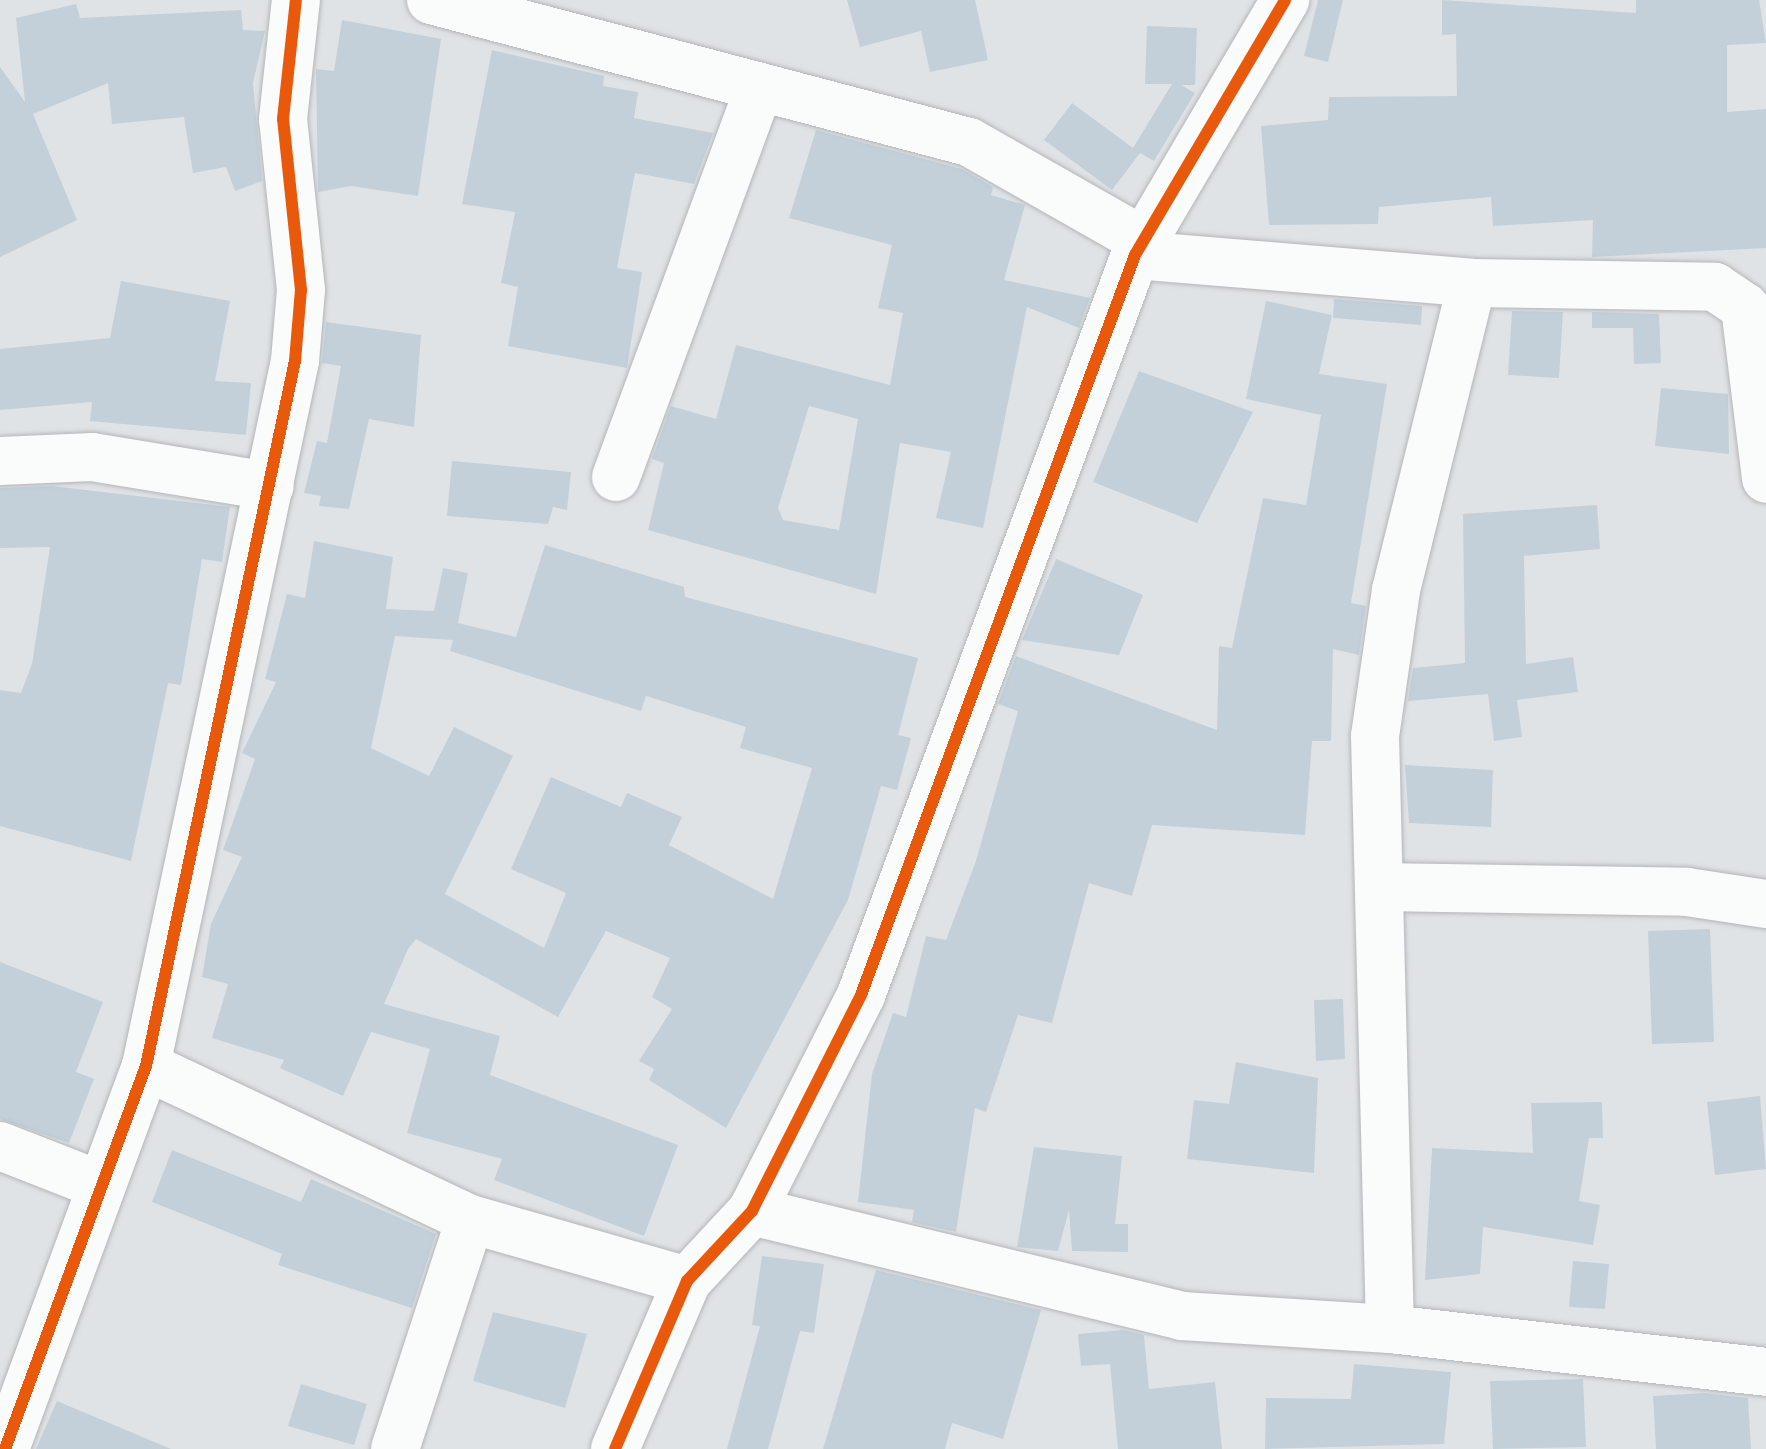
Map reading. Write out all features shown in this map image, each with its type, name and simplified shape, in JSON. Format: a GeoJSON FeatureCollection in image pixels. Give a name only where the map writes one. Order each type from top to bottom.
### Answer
{"type":"FeatureCollection","features":[{"type":"Feature","properties":{"kind":"street"},"geometry":{"type":"LineString","coordinates":[[5,1449],[97,1184],[146,1066],[270,486],[301,290],[284,118],[296,0]]}},
{"type":"Feature","properties":{"kind":"street"},"geometry":{"type":"LineString","coordinates":[[431,0],[969,142],[1139,248],[1472,283],[1715,287],[1745,306],[1766,479]]}},
{"type":"Feature","properties":{"kind":"street"},"geometry":{"type":"LineString","coordinates":[[615,1449],[687,1280],[752,1211],[886,934],[1139,248],[1285,0]]}},
{"type":"Feature","properties":{"kind":"street"},"geometry":{"type":"LineString","coordinates":[[616,477],[759,88]]}},
{"type":"Feature","properties":{"kind":"street"},"geometry":{"type":"LineString","coordinates":[[1390,1329],[1375,736],[1396,590],[1472,283]]}},
{"type":"Feature","properties":{"kind":"street"},"geometry":{"type":"LineString","coordinates":[[0,461],[92,457],[270,486]]}},
{"type":"Feature","properties":{"kind":"street"},"geometry":{"type":"LineString","coordinates":[[1378,887],[1687,892],[1766,904]]}},
{"type":"Feature","properties":{"kind":"street"},"geometry":{"type":"LineString","coordinates":[[146,1066],[470,1219],[687,1280]]}},
{"type":"Feature","properties":{"kind":"street"},"geometry":{"type":"LineString","coordinates":[[0,1146],[97,1184]]}},
{"type":"Feature","properties":{"kind":"street"},"geometry":{"type":"LineString","coordinates":[[752,1211],[1182,1316],[1390,1329],[1766,1372]]}},
{"type":"Feature","properties":{"kind":"street"},"geometry":{"type":"LineString","coordinates":[[395,1449],[470,1219]]}},
{"type":"Feature","properties":{"kind":"building"},"geometry":{"type":"Polygon","coordinates":[[[847,0],[975,0],[988,60],[930,72],[921,31],[860,47],[847,0]]]}},
{"type":"Feature","properties":{"kind":"building"},"geometry":{"type":"Polygon","coordinates":[[[1318,0],[1343,0],[1328,62],[1304,56],[1318,0]]]}},
{"type":"Feature","properties":{"kind":"building"},"geometry":{"type":"Polygon","coordinates":[[[1442,0],[1636,13],[1636,0],[1759,0],[1766,43],[1727,45],[1727,112],[1766,109],[1766,248],[1592,257],[1593,220],[1493,226],[1491,197],[1379,207],[1378,224],[1269,225],[1261,126],[1328,120],[1329,97],[1457,96],[1456,34],[1442,35],[1442,0]]]}},
{"type":"Feature","properties":{"kind":"building"},"geometry":{"type":"Polygon","coordinates":[[[76,4],[80,18],[241,10],[243,30],[265,31],[253,83],[262,181],[235,191],[226,167],[193,173],[184,117],[112,124],[108,83],[33,114],[77,220],[0,257],[0,67],[25,102],[16,18],[76,4]]]}},
{"type":"Feature","properties":{"kind":"building"},"geometry":{"type":"Polygon","coordinates":[[[342,20],[441,39],[418,196],[351,186],[318,192],[316,69],[334,71],[342,20]]]}},
{"type":"Feature","properties":{"kind":"building"},"geometry":{"type":"Polygon","coordinates":[[[1147,26],[1197,28],[1195,85],[1181,85],[1195,93],[1154,161],[1140,153],[1112,190],[1044,140],[1072,103],[1133,148],[1172,84],[1145,84],[1147,26]]]}},
{"type":"Feature","properties":{"kind":"building"},"geometry":{"type":"Polygon","coordinates":[[[492,50],[604,76],[603,86],[638,92],[634,118],[713,133],[694,184],[635,173],[617,268],[642,272],[627,368],[508,346],[518,287],[501,283],[515,212],[462,204],[492,50]]]}},
{"type":"Feature","properties":{"kind":"building"},"geometry":{"type":"Polygon","coordinates":[[[816,130],[962,169],[993,187],[991,195],[1025,205],[1004,280],[1090,298],[1079,328],[1027,307],[983,528],[936,518],[951,452],[900,443],[876,594],[648,530],[664,463],[652,459],[671,406],[716,419],[736,345],[890,385],[903,313],[878,308],[892,245],[789,218],[816,130]],[[809,406],[778,508],[783,520],[839,530],[858,419],[809,406]]]}},
{"type":"Feature","properties":{"kind":"building"},"geometry":{"type":"Polygon","coordinates":[[[121,281],[230,301],[215,381],[251,383],[246,435],[90,421],[92,402],[0,410],[0,349],[110,338],[121,281]]]}},
{"type":"Feature","properties":{"kind":"building"},"geometry":{"type":"Polygon","coordinates":[[[1334,299],[1422,306],[1421,325],[1333,318],[1334,299]]]}},
{"type":"Feature","properties":{"kind":"building"},"geometry":{"type":"Polygon","coordinates":[[[1266,301],[1332,315],[1319,374],[1387,384],[1351,603],[1366,606],[1359,655],[1333,649],[1331,741],[1312,741],[1305,835],[1152,825],[1132,896],[1089,883],[1052,1023],[1018,1015],[986,1112],[975,1108],[956,1232],[912,1222],[914,1210],[858,1202],[872,1074],[893,1013],[906,1017],[926,936],[946,940],[976,861],[1018,711],[998,704],[1016,656],[1217,730],[1219,646],[1232,648],[1263,498],[1306,505],[1321,415],[1246,399],[1266,301]]]}},
{"type":"Feature","properties":{"kind":"building"},"geometry":{"type":"Polygon","coordinates":[[[1512,311],[1563,312],[1559,378],[1508,375],[1512,311]]]}},
{"type":"Feature","properties":{"kind":"building"},"geometry":{"type":"Polygon","coordinates":[[[1592,312],[1659,314],[1661,363],[1634,364],[1633,328],[1592,328],[1592,312]]]}},
{"type":"Feature","properties":{"kind":"building"},"geometry":{"type":"Polygon","coordinates":[[[326,322],[421,335],[414,427],[369,419],[349,509],[319,506],[321,496],[304,493],[317,441],[327,443],[341,366],[322,363],[326,322]]]}},
{"type":"Feature","properties":{"kind":"building"},"geometry":{"type":"Polygon","coordinates":[[[1139,371],[1253,412],[1197,523],[1093,482],[1139,371]]]}},
{"type":"Feature","properties":{"kind":"building"},"geometry":{"type":"Polygon","coordinates":[[[1661,388],[1728,394],[1729,454],[1655,446],[1661,388]]]}},
{"type":"Feature","properties":{"kind":"building"},"geometry":{"type":"Polygon","coordinates":[[[452,461],[571,472],[567,510],[553,507],[548,524],[447,516],[452,461]]]}},
{"type":"Feature","properties":{"kind":"building"},"geometry":{"type":"Polygon","coordinates":[[[52,486],[230,507],[222,562],[202,559],[181,685],[168,683],[131,861],[0,826],[0,690],[21,693],[32,664],[50,547],[0,548],[0,488],[52,486]]]}},
{"type":"Feature","properties":{"kind":"building"},"geometry":{"type":"Polygon","coordinates":[[[1597,505],[1600,549],[1524,556],[1526,664],[1573,657],[1578,692],[1517,700],[1522,737],[1494,741],[1488,694],[1408,701],[1413,668],[1465,663],[1463,514],[1597,505]]]}},
{"type":"Feature","properties":{"kind":"building"},"geometry":{"type":"Polygon","coordinates":[[[314,541],[393,557],[386,609],[434,611],[443,568],[468,573],[458,623],[516,637],[545,545],[684,587],[685,597],[918,658],[898,735],[911,738],[897,790],[881,786],[848,900],[726,1128],[649,1080],[654,1069],[639,1061],[672,1009],[652,997],[670,958],[606,931],[558,1017],[416,939],[408,949],[384,1004],[500,1036],[490,1075],[678,1145],[644,1236],[494,1180],[502,1159],[407,1133],[430,1049],[371,1032],[343,1096],[280,1068],[284,1060],[212,1038],[228,984],[202,977],[211,924],[242,857],[223,850],[255,759],[242,753],[276,682],[265,679],[287,594],[305,598],[314,541]],[[395,636],[371,748],[429,776],[454,727],[513,756],[445,894],[544,948],[566,893],[511,869],[551,777],[621,807],[627,793],[682,817],[669,845],[773,899],[812,768],[740,748],[746,727],[646,696],[641,711],[450,651],[453,640],[395,636]]]}},
{"type":"Feature","properties":{"kind":"building"},"geometry":{"type":"Polygon","coordinates":[[[1056,559],[1143,595],[1119,655],[1022,640],[1056,559]]]}},
{"type":"Feature","properties":{"kind":"building"},"geometry":{"type":"Polygon","coordinates":[[[1405,765],[1493,770],[1491,827],[1409,823],[1405,765]]]}},
{"type":"Feature","properties":{"kind":"building"},"geometry":{"type":"Polygon","coordinates":[[[1710,929],[1714,1042],[1652,1044],[1648,931],[1710,929]]]}},
{"type":"Feature","properties":{"kind":"building"},"geometry":{"type":"Polygon","coordinates":[[[0,962],[103,1002],[76,1072],[94,1079],[69,1143],[0,1119],[0,962]]]}},
{"type":"Feature","properties":{"kind":"building"},"geometry":{"type":"Polygon","coordinates":[[[1343,999],[1345,1059],[1316,1061],[1314,1000],[1343,999]]]}},
{"type":"Feature","properties":{"kind":"building"},"geometry":{"type":"Polygon","coordinates":[[[1236,1062],[1318,1078],[1314,1173],[1187,1159],[1194,1100],[1229,1104],[1236,1062]]]}},
{"type":"Feature","properties":{"kind":"building"},"geometry":{"type":"Polygon","coordinates":[[[1760,1096],[1766,1169],[1715,1175],[1707,1102],[1760,1096]]]}},
{"type":"Feature","properties":{"kind":"building"},"geometry":{"type":"Polygon","coordinates":[[[1602,1102],[1603,1138],[1589,1138],[1579,1201],[1600,1205],[1593,1245],[1483,1227],[1480,1274],[1425,1280],[1432,1148],[1533,1153],[1531,1103],[1602,1102]]]}},
{"type":"Feature","properties":{"kind":"building"},"geometry":{"type":"Polygon","coordinates":[[[1034,1147],[1122,1156],[1115,1224],[1128,1224],[1128,1252],[1072,1251],[1069,1210],[1058,1251],[1017,1247],[1034,1147]]]}},
{"type":"Feature","properties":{"kind":"building"},"geometry":{"type":"Polygon","coordinates":[[[172,1150],[301,1202],[311,1179],[436,1234],[412,1308],[278,1265],[282,1254],[152,1202],[172,1150]]]}},
{"type":"Feature","properties":{"kind":"building"},"geometry":{"type":"Polygon","coordinates":[[[762,1256],[824,1264],[814,1333],[800,1331],[768,1449],[727,1449],[760,1326],[752,1325],[762,1256]]]}},
{"type":"Feature","properties":{"kind":"building"},"geometry":{"type":"Polygon","coordinates":[[[1573,1261],[1609,1264],[1605,1309],[1569,1307],[1573,1261]]]}},
{"type":"Feature","properties":{"kind":"building"},"geometry":{"type":"Polygon","coordinates":[[[876,1270],[1041,1310],[1003,1439],[952,1423],[945,1449],[823,1449],[876,1270]]]}},
{"type":"Feature","properties":{"kind":"building"},"geometry":{"type":"Polygon","coordinates":[[[493,1312],[587,1334],[565,1408],[473,1381],[493,1312]]]}},
{"type":"Feature","properties":{"kind":"building"},"geometry":{"type":"Polygon","coordinates":[[[1123,1330],[1144,1335],[1149,1389],[1215,1382],[1222,1449],[1118,1449],[1110,1364],[1081,1366],[1078,1334],[1123,1330]]]}},
{"type":"Feature","properties":{"kind":"building"},"geometry":{"type":"Polygon","coordinates":[[[1354,1364],[1451,1372],[1444,1444],[1265,1449],[1266,1398],[1351,1399],[1354,1364]]]}},
{"type":"Feature","properties":{"kind":"building"},"geometry":{"type":"Polygon","coordinates":[[[1583,1379],[1586,1447],[1493,1449],[1490,1381],[1583,1379]]]}},
{"type":"Feature","properties":{"kind":"building"},"geometry":{"type":"Polygon","coordinates":[[[301,1384],[367,1404],[354,1445],[288,1426],[301,1384]]]}},
{"type":"Feature","properties":{"kind":"building"},"geometry":{"type":"Polygon","coordinates":[[[1704,1393],[1748,1398],[1751,1449],[1656,1449],[1653,1396],[1704,1393]]]}},
{"type":"Feature","properties":{"kind":"building"},"geometry":{"type":"Polygon","coordinates":[[[57,1401],[171,1449],[36,1449],[57,1401]]]}},
{"type":"Feature","properties":{"kind":"cycle path"},"geometry":{"type":"LineString","coordinates":[[5,1449],[146,1066],[295,361],[301,290],[283,119],[296,0]]}},
{"type":"Feature","properties":{"kind":"cycle path"},"geometry":{"type":"LineString","coordinates":[[615,1449],[687,1281],[752,1211],[861,995],[1135,255],[1285,0]]}}]}
